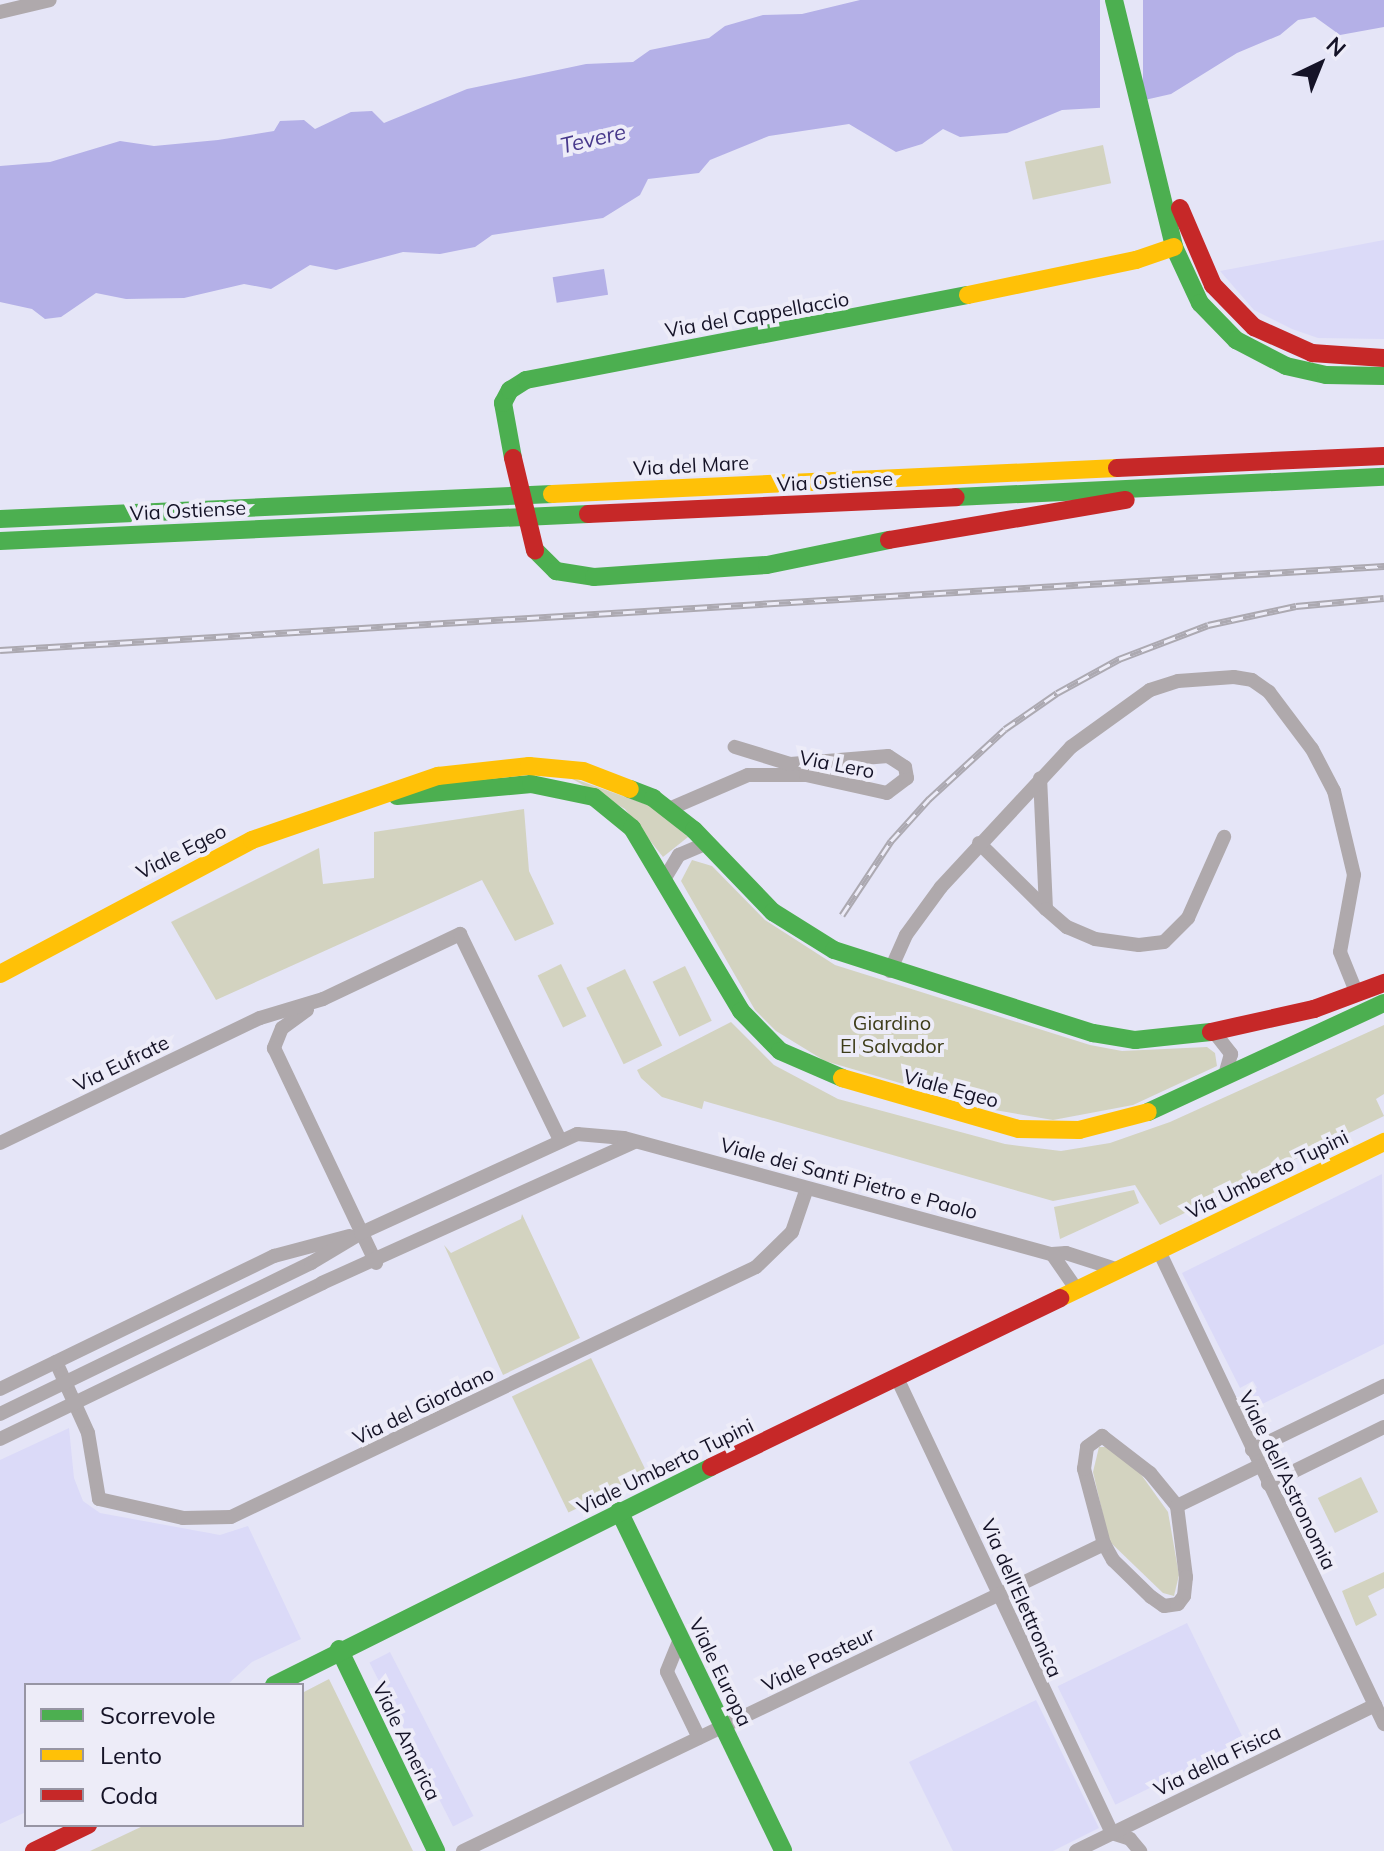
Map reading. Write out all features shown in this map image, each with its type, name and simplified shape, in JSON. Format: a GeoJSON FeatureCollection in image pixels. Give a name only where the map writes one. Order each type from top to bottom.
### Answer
{"type":"FeatureCollection","features":[{"type":"Feature","properties":{"kind":"main road"},"geometry":{"type":"LineString","coordinates":[[1114,0],[1174,217],[1229,305],[1270,337],[1323,355],[1384,358]]}},
{"type":"Feature","properties":{"kind":"main road"},"geometry":{"type":"LineString","coordinates":[[1129,0],[1174,217],[1174,247],[1183,274],[1216,322],[1269,359],[1326,375],[1384,376]]}},
{"type":"Feature","properties":{"kind":"main road","name":"Via del Cappellaccio"},"geometry":{"type":"LineString","coordinates":[[1173,487],[1130,499],[903,535],[776,564],[591,577],[556,571],[535,550],[503,403],[510,390],[534,378],[840,322],[1136,260],[1174,247]]}},
{"type":"Feature","properties":{"kind":"main road","name":"Via del Mare"},"geometry":{"type":"LineString","coordinates":[[0,519],[1384,456]]}},
{"type":"Feature","properties":{"kind":"main road","name":"Via Ostiense"},"geometry":{"type":"LineString","coordinates":[[0,541],[1384,477]]}},
{"type":"Feature","properties":{"kind":"main road","name":"Viale Egeo"},"geometry":{"type":"LineString","coordinates":[[393,796],[428,779],[460,772],[556,767],[622,783],[669,809],[782,919],[825,946],[890,971],[1113,1037],[1160,1039],[1214,1032],[1357,994],[1384,983]]}},
{"type":"Feature","properties":{"kind":"main road","name":"Viale Egeo"},"geometry":{"type":"LineString","coordinates":[[0,974],[234,848],[320,816],[393,796],[531,784],[579,791],[622,816],[665,878],[752,1026],[786,1055],[828,1075],[978,1119],[1056,1132],[1133,1118],[1224,1079],[1384,1003]]}},
{"type":"Feature","properties":{"kind":"main road","name":"Via Umberto Tupini"},"geometry":{"type":"LineString","coordinates":[[1119,1270],[1384,1142]]}},
{"type":"Feature","properties":{"kind":"main road","name":"Viale Umberto Tupini"},"geometry":{"type":"LineString","coordinates":[[278,1683],[339,1649],[619,1511],[1119,1270]]}},
{"type":"Feature","properties":{"kind":"main road","name":"Viale Europa"},"geometry":{"type":"LineString","coordinates":[[619,1511],[783,1851]]}},
{"type":"Feature","properties":{"kind":"main road","name":"Viale America"},"geometry":{"type":"LineString","coordinates":[[339,1649],[436,1851]]}},
{"type":"Feature","properties":{"kind":"main road"},"geometry":{"type":"LineString","coordinates":[[34,1851],[84,1827]]}},
{"type":"Feature","properties":{"kind":"street"},"geometry":{"type":"LineString","coordinates":[[0,12],[50,0]]}},
{"type":"Feature","properties":{"kind":"street"},"geometry":{"type":"LineString","coordinates":[[890,971],[910,928],[979,843],[1040,778],[1113,712],[1157,687],[1234,677],[1263,686],[1312,749],[1338,803],[1354,875],[1340,952],[1357,994]]}},
{"type":"Feature","properties":{"kind":"street","name":"Via Lero"},"geometry":{"type":"LineString","coordinates":[[669,809],[748,775],[813,775],[883,793],[898,788],[907,778],[902,764],[884,755],[790,764],[735,747]]}},
{"type":"Feature","properties":{"kind":"street"},"geometry":{"type":"LineString","coordinates":[[1040,778],[1046,909]]}},
{"type":"Feature","properties":{"kind":"street"},"geometry":{"type":"LineString","coordinates":[[979,843],[1067,927],[1095,939],[1139,945],[1164,942],[1184,924],[1224,837]]}},
{"type":"Feature","properties":{"kind":"street"},"geometry":{"type":"LineString","coordinates":[[665,878],[679,855],[707,843]]}},
{"type":"Feature","properties":{"kind":"street"},"geometry":{"type":"LineString","coordinates":[[376,1263],[274,1048],[282,1028],[323,999],[460,934],[559,1138]]}},
{"type":"Feature","properties":{"kind":"street","name":"Via Eufrate"},"geometry":{"type":"LineString","coordinates":[[0,1143],[260,1018],[323,999]]}},
{"type":"Feature","properties":{"kind":"street"},"geometry":{"type":"LineString","coordinates":[[1214,1032],[1231,1054],[1224,1079]]}},
{"type":"Feature","properties":{"kind":"street","name":"Viale dei Santi Pietro e Paolo"},"geometry":{"type":"LineString","coordinates":[[361,1233],[559,1138],[594,1133],[1052,1254],[1066,1253],[1119,1270]]}},
{"type":"Feature","properties":{"kind":"street"},"geometry":{"type":"LineString","coordinates":[[0,1439],[246,1320],[635,1142]]}},
{"type":"Feature","properties":{"kind":"street","name":"Via del Giordano"},"geometry":{"type":"LineString","coordinates":[[75,1404],[91,1442],[93,1489],[102,1502],[196,1520],[237,1515],[756,1267],[789,1236],[807,1188]]}},
{"type":"Feature","properties":{"kind":"street"},"geometry":{"type":"LineString","coordinates":[[0,1389],[290,1250],[361,1233]]}},
{"type":"Feature","properties":{"kind":"street"},"geometry":{"type":"LineString","coordinates":[[0,1414],[236,1300],[361,1233]]}},
{"type":"Feature","properties":{"kind":"street","name":"Viale dell'Astronomia"},"geometry":{"type":"LineString","coordinates":[[1165,1249],[1259,1466],[1384,1724]]}},
{"type":"Feature","properties":{"kind":"street"},"geometry":{"type":"LineString","coordinates":[[1052,1254],[1077,1290]]}},
{"type":"Feature","properties":{"kind":"street"},"geometry":{"type":"LineString","coordinates":[[226,1279],[246,1320]]}},
{"type":"Feature","properties":{"kind":"street"},"geometry":{"type":"LineString","coordinates":[[151,1317],[171,1357]]}},
{"type":"Feature","properties":{"kind":"street"},"geometry":{"type":"LineString","coordinates":[[56,1362],[75,1404]]}},
{"type":"Feature","properties":{"kind":"street","name":"Via dell'Elettronica"},"geometry":{"type":"LineString","coordinates":[[897,1378],[994,1580],[996,1596],[1112,1833]]}},
{"type":"Feature","properties":{"kind":"street"},"geometry":{"type":"LineString","coordinates":[[1252,1450],[1384,1386]]}},
{"type":"Feature","properties":{"kind":"street"},"geometry":{"type":"LineString","coordinates":[[1268,1484],[1384,1427]]}},
{"type":"Feature","properties":{"kind":"street"},"geometry":{"type":"LineString","coordinates":[[1102,1436],[1116,1443],[1177,1506],[1186,1577],[1184,1596],[1178,1604],[1164,1606],[1113,1560],[1104,1544],[1084,1469],[1093,1440],[1102,1436]]}},
{"type":"Feature","properties":{"kind":"street"},"geometry":{"type":"LineString","coordinates":[[1177,1506],[1259,1466]]}},
{"type":"Feature","properties":{"kind":"street","name":"Viale Pasteur"},"geometry":{"type":"LineString","coordinates":[[463,1851],[1104,1544]]}},
{"type":"Feature","properties":{"kind":"street"},"geometry":{"type":"LineString","coordinates":[[680,1639],[667,1672],[699,1738]]}},
{"type":"Feature","properties":{"kind":"street","name":"Via della Fisica"},"geometry":{"type":"LineString","coordinates":[[1076,1851],[1375,1705]]}},
{"type":"Feature","properties":{"kind":"street"},"geometry":{"type":"LineString","coordinates":[[1108,1851],[1112,1833],[1130,1839],[1140,1851]]}},
{"type":"Feature","properties":{"kind":"shaded area"},"geometry":{"type":"Polygon","coordinates":[[[1384,240],[1384,339],[1318,338],[1292,329],[1254,310],[1220,271],[1384,240]]]}},
{"type":"Feature","properties":{"kind":"shaded area"},"geometry":{"type":"Polygon","coordinates":[[[1382,1174],[1384,1344],[1250,1410],[1243,1395],[1257,1388],[1253,1381],[1240,1388],[1182,1273],[1382,1174]]]}},
{"type":"Feature","properties":{"kind":"shaded area"},"geometry":{"type":"Polygon","coordinates":[[[69,1428],[74,1478],[83,1501],[100,1513],[220,1535],[248,1526],[301,1639],[252,1662],[229,1683],[24,1683],[24,1813],[0,1824],[0,1460],[69,1428]]]}},
{"type":"Feature","properties":{"kind":"shaded area"},"geometry":{"type":"Polygon","coordinates":[[[1187,1623],[1245,1742],[1115,1805],[1058,1686],[1187,1623]]]}},
{"type":"Feature","properties":{"kind":"shaded area"},"geometry":{"type":"Polygon","coordinates":[[[390,1652],[474,1816],[453,1826],[370,1662],[390,1652]]]}},
{"type":"Feature","properties":{"kind":"shaded area"},"geometry":{"type":"Polygon","coordinates":[[[1036,1700],[1099,1828],[1053,1851],[953,1851],[909,1762],[1036,1700]]]}},
{"type":"Feature","properties":{"kind":"green space"},"geometry":{"type":"Polygon","coordinates":[[[1103,145],[1111,183],[1033,200],[1025,162],[1103,145]]]}},
{"type":"Feature","properties":{"kind":"green space"},"geometry":{"type":"Polygon","coordinates":[[[569,777],[651,806],[688,837],[663,857],[625,809],[569,777]]]}},
{"type":"Feature","properties":{"kind":"green space"},"geometry":{"type":"Polygon","coordinates":[[[524,809],[529,871],[554,924],[515,941],[482,880],[216,1000],[171,922],[319,848],[323,884],[374,878],[374,832],[524,809]]]}},
{"type":"Feature","properties":{"kind":"green space","name":"Giardino El Salvador"},"geometry":{"type":"Polygon","coordinates":[[[692,860],[712,866],[765,920],[835,965],[1090,1045],[1122,1051],[1207,1047],[1215,1053],[1217,1066],[1133,1105],[1053,1120],[989,1109],[825,1061],[776,1031],[755,1010],[681,881],[692,860]]]}},
{"type":"Feature","properties":{"kind":"green space"},"geometry":{"type":"Polygon","coordinates":[[[561,964],[586,1016],[563,1028],[538,975],[561,964]]]}},
{"type":"Feature","properties":{"kind":"green space"},"geometry":{"type":"Polygon","coordinates":[[[685,966],[712,1021],[679,1037],[653,982],[685,966]]]}},
{"type":"Feature","properties":{"kind":"green space"},"geometry":{"type":"Polygon","coordinates":[[[625,969],[662,1045],[624,1064],[586,988],[625,969]]]}},
{"type":"Feature","properties":{"kind":"green space"},"geometry":{"type":"Polygon","coordinates":[[[731,1022],[774,1065],[838,1099],[1005,1144],[1061,1151],[1110,1143],[1170,1122],[1384,1025],[1384,1094],[1376,1099],[1384,1116],[1160,1225],[1135,1185],[1053,1201],[704,1101],[702,1109],[662,1097],[641,1078],[637,1070],[731,1022]]]}},
{"type":"Feature","properties":{"kind":"green space"},"geometry":{"type":"Polygon","coordinates":[[[1134,1190],[1139,1203],[1060,1239],[1054,1207],[1134,1190]]]}},
{"type":"Feature","properties":{"kind":"green space"},"geometry":{"type":"Polygon","coordinates":[[[522,1214],[580,1338],[503,1375],[444,1245],[451,1253],[521,1219],[522,1214]]]}},
{"type":"Feature","properties":{"kind":"green space"},"geometry":{"type":"Polygon","coordinates":[[[591,1358],[648,1474],[568,1513],[512,1397],[591,1358]]]}},
{"type":"Feature","properties":{"kind":"green space"},"geometry":{"type":"Polygon","coordinates":[[[1099,1447],[1109,1447],[1135,1466],[1168,1512],[1179,1575],[1174,1596],[1163,1593],[1109,1541],[1093,1472],[1099,1447]]]}},
{"type":"Feature","properties":{"kind":"green space"},"geometry":{"type":"Polygon","coordinates":[[[1361,1477],[1378,1512],[1335,1533],[1318,1498],[1361,1477]]]}},
{"type":"Feature","properties":{"kind":"green space"},"geometry":{"type":"Polygon","coordinates":[[[1384,1572],[1384,1588],[1368,1596],[1377,1615],[1356,1626],[1342,1591],[1384,1572]]]}},
{"type":"Feature","properties":{"kind":"green space"},"geometry":{"type":"Polygon","coordinates":[[[329,1679],[413,1851],[90,1851],[141,1827],[304,1827],[304,1692],[329,1679]]]}},
{"type":"Feature","properties":{"kind":"water","name":"Tevere"},"geometry":{"type":"Polygon","coordinates":[[[860,0],[1384,0],[1384,27],[1340,35],[1315,17],[1298,20],[1280,35],[1237,53],[1171,94],[1114,107],[1062,110],[1007,133],[960,137],[943,129],[922,144],[896,152],[849,124],[769,136],[710,160],[699,173],[648,179],[640,195],[603,218],[492,235],[475,247],[440,254],[403,252],[336,270],[310,265],[271,289],[244,284],[184,298],[126,299],[96,293],[61,317],[45,319],[32,309],[0,302],[0,166],[50,162],[120,141],[154,146],[274,131],[280,121],[304,120],[315,129],[351,112],[372,111],[384,123],[467,89],[586,64],[633,62],[650,50],[709,38],[725,26],[763,15],[802,14],[860,0]]]}},
{"type":"Feature","properties":{"kind":"water"},"geometry":{"type":"Polygon","coordinates":[[[604,269],[608,295],[557,303],[553,277],[604,269]]]}},
{"type":"Feature","properties":{"kind":"pier"},"geometry":{"type":"Polygon","coordinates":[[[1100,0],[1143,0],[1143,110],[1100,110],[1100,0]]]}},
{"type":"Feature","properties":{"kind":"railway"},"geometry":{"type":"LineString","coordinates":[[0,650],[1384,566]]}},
{"type":"Feature","properties":{"kind":"railway"},"geometry":{"type":"LineString","coordinates":[[842,915],[891,841],[929,799],[1005,729],[1057,693],[1119,659],[1208,625],[1296,606],[1384,598]]}},
{"type":"Feature","properties":{"kind":"traffic: fast"},"geometry":{"type":"LineString","coordinates":[[1114,0],[1174,247],[1200,303],[1236,340],[1286,366],[1326,375],[1384,376]]}},
{"type":"Feature","properties":{"kind":"traffic: fast"},"geometry":{"type":"LineString","coordinates":[[513,458],[503,403],[510,390],[526,380],[968,295]]}},
{"type":"Feature","properties":{"kind":"traffic: fast"},"geometry":{"type":"LineString","coordinates":[[956,497],[1384,477]]}},
{"type":"Feature","properties":{"kind":"traffic: fast"},"geometry":{"type":"LineString","coordinates":[[0,519],[552,494]]}},
{"type":"Feature","properties":{"kind":"traffic: fast"},"geometry":{"type":"LineString","coordinates":[[0,541],[588,514]]}},
{"type":"Feature","properties":{"kind":"traffic: fast"},"geometry":{"type":"LineString","coordinates":[[535,550],[556,571],[594,577],[767,565],[889,540]]}},
{"type":"Feature","properties":{"kind":"traffic: fast"},"geometry":{"type":"LineString","coordinates":[[397,796],[531,784],[594,797],[632,828],[741,1011],[780,1051],[842,1078]]}},
{"type":"Feature","properties":{"kind":"traffic: fast"},"geometry":{"type":"LineString","coordinates":[[630,789],[653,798],[694,830],[773,912],[834,950],[1093,1033],[1135,1040],[1211,1032]]}},
{"type":"Feature","properties":{"kind":"traffic: fast"},"geometry":{"type":"LineString","coordinates":[[1148,1112],[1384,1003]]}},
{"type":"Feature","properties":{"kind":"traffic: fast"},"geometry":{"type":"LineString","coordinates":[[278,1683],[711,1467]]}},
{"type":"Feature","properties":{"kind":"traffic: fast"},"geometry":{"type":"LineString","coordinates":[[619,1511],[783,1851]]}},
{"type":"Feature","properties":{"kind":"traffic: fast"},"geometry":{"type":"LineString","coordinates":[[339,1649],[436,1851]]}},
{"type":"Feature","properties":{"kind":"traffic: slow"},"geometry":{"type":"LineString","coordinates":[[968,295],[1136,260],[1174,247]]}},
{"type":"Feature","properties":{"kind":"traffic: slow"},"geometry":{"type":"LineString","coordinates":[[552,494],[1117,468]]}},
{"type":"Feature","properties":{"kind":"traffic: slow"},"geometry":{"type":"LineString","coordinates":[[0,974],[252,840],[438,776],[529,766],[583,771],[630,789]]}},
{"type":"Feature","properties":{"kind":"traffic: slow"},"geometry":{"type":"LineString","coordinates":[[842,1078],[1019,1129],[1079,1130],[1148,1112]]}},
{"type":"Feature","properties":{"kind":"traffic: slow"},"geometry":{"type":"LineString","coordinates":[[1060,1298],[1384,1142]]}},
{"type":"Feature","properties":{"kind":"traffic: jam"},"geometry":{"type":"LineString","coordinates":[[1180,208],[1213,285],[1254,327],[1312,353],[1384,358]]}},
{"type":"Feature","properties":{"kind":"traffic: jam"},"geometry":{"type":"LineString","coordinates":[[1117,468],[1384,456]]}},
{"type":"Feature","properties":{"kind":"traffic: jam"},"geometry":{"type":"LineString","coordinates":[[513,458],[535,550]]}},
{"type":"Feature","properties":{"kind":"traffic: jam"},"geometry":{"type":"LineString","coordinates":[[588,514],[956,497]]}},
{"type":"Feature","properties":{"kind":"traffic: jam"},"geometry":{"type":"LineString","coordinates":[[889,540],[1126,500]]}},
{"type":"Feature","properties":{"kind":"traffic: jam"},"geometry":{"type":"LineString","coordinates":[[1211,1032],[1314,1009],[1384,983]]}},
{"type":"Feature","properties":{"kind":"traffic: jam"},"geometry":{"type":"LineString","coordinates":[[711,1467],[1060,1298]]}},
{"type":"Feature","properties":{"kind":"traffic: jam"},"geometry":{"type":"LineString","coordinates":[[34,1851],[84,1827]]}}]}
